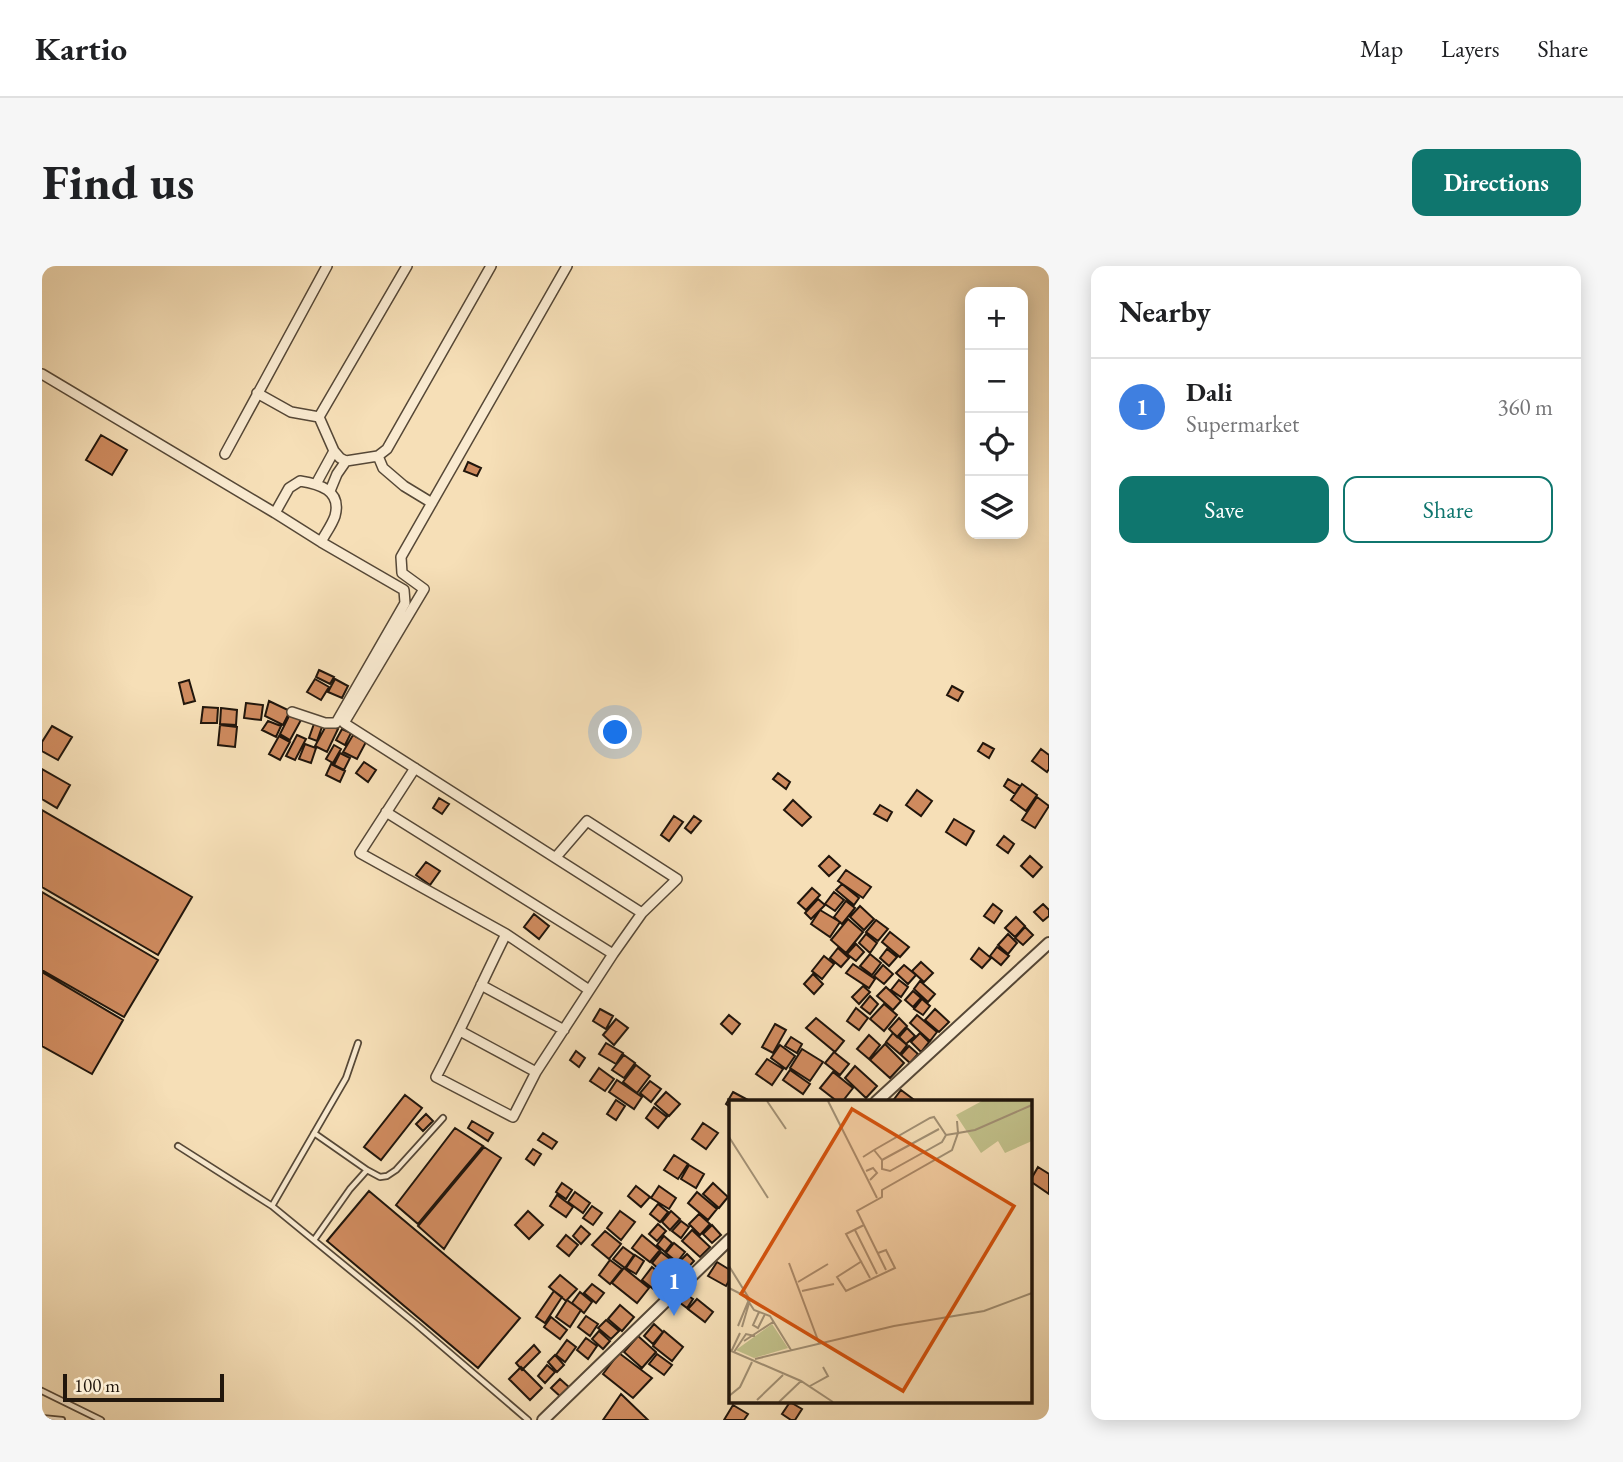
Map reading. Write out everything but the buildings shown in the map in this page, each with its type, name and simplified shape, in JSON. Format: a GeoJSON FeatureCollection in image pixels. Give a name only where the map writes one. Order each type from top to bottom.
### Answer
{"type":"FeatureCollection","features":[{"type":"Feature","properties":{"kind":"street"},"geometry":{"type":"LineString","coordinates":[[225,454],[327,266]]}},
{"type":"Feature","properties":{"kind":"street"},"geometry":{"type":"LineString","coordinates":[[319,416],[407,266]]}},
{"type":"Feature","properties":{"kind":"street"},"geometry":{"type":"LineString","coordinates":[[319,416],[334,451],[346,461],[378,456],[387,449],[491,266]]}},
{"type":"Feature","properties":{"kind":"street"},"geometry":{"type":"LineString","coordinates":[[567,266],[401,557],[402,573],[424,589],[344,723],[642,913]]}},
{"type":"Feature","properties":{"kind":"street"},"geometry":{"type":"LineString","coordinates":[[42,374],[404,590],[405,603],[336,723],[325,723],[292,712]]}},
{"type":"Feature","properties":{"kind":"street"},"geometry":{"type":"LineString","coordinates":[[257,393],[290,412],[319,416]]}},
{"type":"Feature","properties":{"kind":"street"},"geometry":{"type":"LineString","coordinates":[[316,484],[334,451]]}},
{"type":"Feature","properties":{"kind":"street"},"geometry":{"type":"LineString","coordinates":[[378,456],[383,468],[404,486],[432,503]]}},
{"type":"Feature","properties":{"kind":"street"},"geometry":{"type":"LineString","coordinates":[[330,491],[346,461]]}},
{"type":"Feature","properties":{"kind":"street"},"geometry":{"type":"LineString","coordinates":[[275,513],[289,488],[300,481],[316,484],[330,491],[336,502],[335,516],[321,542]]}},
{"type":"Feature","properties":{"kind":"street"},"geometry":{"type":"LineString","coordinates":[[415,768],[360,853],[506,934],[589,990]]}},
{"type":"Feature","properties":{"kind":"street"},"geometry":{"type":"LineString","coordinates":[[386,812],[613,954]]}},
{"type":"Feature","properties":{"kind":"street"},"geometry":{"type":"LineString","coordinates":[[506,934],[436,1077],[513,1117],[536,1072],[613,954],[642,913],[677,879],[587,821],[556,857]]}},
{"type":"Feature","properties":{"kind":"street"},"geometry":{"type":"LineString","coordinates":[[877,1100],[1049,943]]}},
{"type":"Feature","properties":{"kind":"street"},"geometry":{"type":"LineString","coordinates":[[481,985],[564,1030]]}},
{"type":"Feature","properties":{"kind":"street"},"geometry":{"type":"LineString","coordinates":[[460,1031],[536,1072]]}},
{"type":"Feature","properties":{"kind":"street"},"geometry":{"type":"LineString","coordinates":[[543,1420],[729,1241]]}},
{"type":"Feature","properties":{"kind":"lane"},"geometry":{"type":"LineString","coordinates":[[272,1206],[346,1078],[358,1043]]}},
{"type":"Feature","properties":{"kind":"lane"},"geometry":{"type":"LineString","coordinates":[[314,1133],[380,1178],[396,1170],[443,1118]]}},
{"type":"Feature","properties":{"kind":"lane"},"geometry":{"type":"LineString","coordinates":[[178,1146],[272,1206],[406,1315],[528,1420]]}},
{"type":"Feature","properties":{"kind":"lane"},"geometry":{"type":"LineString","coordinates":[[314,1240],[366,1170]]}},
{"type":"Feature","properties":{"kind":"lane"},"geometry":{"type":"LineString","coordinates":[[42,1391],[101,1420]]}},
{"type":"Feature","properties":{"kind":"lane"},"geometry":{"type":"LineString","coordinates":[[42,1418],[62,1420]]}},
{"type":"Feature","properties":{"kind":"place","name":"Dali"},"geometry":{"type":"Point","coordinates":[674,1316]}}]}
